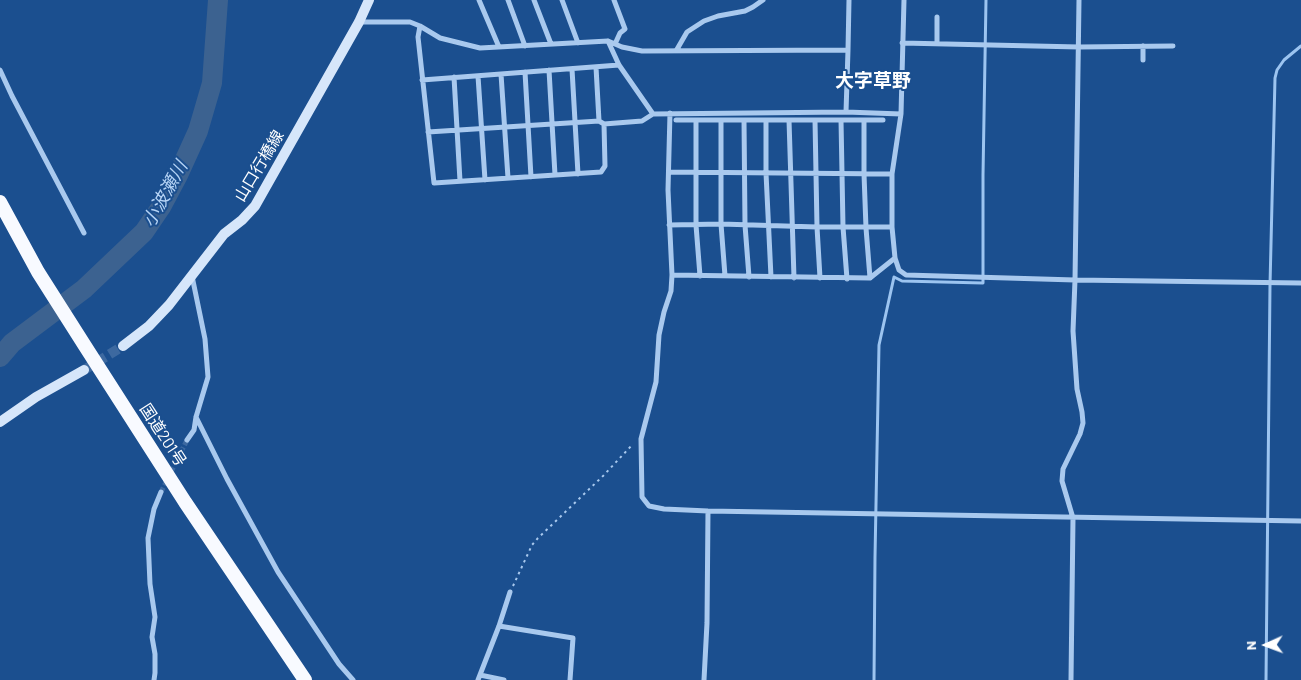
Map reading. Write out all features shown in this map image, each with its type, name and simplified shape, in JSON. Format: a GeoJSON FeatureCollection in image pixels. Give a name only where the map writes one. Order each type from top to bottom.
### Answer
{"type":"FeatureCollection","features":[{"type":"Feature","properties":{"kind":"highway","name":"国道201号"},"geometry":{"type":"LineString","coordinates":[[0,202],[38,272],[85,346],[185,502],[305,680]]}},
{"type":"Feature","properties":{"kind":"main road","name":"山口行橋線"},"geometry":{"type":"LineString","coordinates":[[123,346],[149,326],[170,305],[224,234],[242,220],[254,206],[359,22],[369,0]]}},
{"type":"Feature","properties":{"kind":"main road"},"geometry":{"type":"LineString","coordinates":[[0,422],[36,397],[84,370]]}},
{"type":"Feature","properties":{"kind":"street"},"geometry":{"type":"LineString","coordinates":[[480,0],[499,47]]}},
{"type":"Feature","properties":{"kind":"street"},"geometry":{"type":"LineString","coordinates":[[508,0],[525,46]]}},
{"type":"Feature","properties":{"kind":"street"},"geometry":{"type":"LineString","coordinates":[[534,0],[551,44]]}},
{"type":"Feature","properties":{"kind":"street"},"geometry":{"type":"LineString","coordinates":[[562,0],[578,43]]}},
{"type":"Feature","properties":{"kind":"street"},"geometry":{"type":"LineString","coordinates":[[614,0],[625,29],[620,33],[615,44]]}},
{"type":"Feature","properties":{"kind":"street"},"geometry":{"type":"LineString","coordinates":[[676,51],[687,32],[704,21],[718,16],[745,11],[763,0]]}},
{"type":"Feature","properties":{"kind":"street"},"geometry":{"type":"LineString","coordinates":[[846,112],[849,0]]}},
{"type":"Feature","properties":{"kind":"street"},"geometry":{"type":"LineString","coordinates":[[904,0],[901,114],[892,174],[892,227],[895,258],[899,270],[906,276],[1301,283]]}},
{"type":"Feature","properties":{"kind":"street"},"geometry":{"type":"LineString","coordinates":[[1071,680],[1073,518],[1062,481],[1063,469],[1080,434],[1082,423],[1082,412],[1077,389],[1073,331],[1079,0]]}},
{"type":"Feature","properties":{"kind":"street"},"geometry":{"type":"LineString","coordinates":[[937,17],[937,44]]}},
{"type":"Feature","properties":{"kind":"street"},"geometry":{"type":"LineString","coordinates":[[359,22],[410,22],[440,38],[480,48],[608,41],[642,51],[848,50]]}},
{"type":"Feature","properties":{"kind":"street"},"geometry":{"type":"LineString","coordinates":[[420,26],[418,37],[434,183],[601,172],[605,166],[596,67]]}},
{"type":"Feature","properties":{"kind":"street"},"geometry":{"type":"LineString","coordinates":[[608,41],[619,65],[653,114]]}},
{"type":"Feature","properties":{"kind":"street"},"geometry":{"type":"LineString","coordinates":[[902,43],[1079,47],[1173,46]]}},
{"type":"Feature","properties":{"kind":"street"},"geometry":{"type":"LineString","coordinates":[[1143,46],[1143,60]]}},
{"type":"Feature","properties":{"kind":"street"},"geometry":{"type":"LineString","coordinates":[[422,80],[619,65]]}},
{"type":"Feature","properties":{"kind":"street"},"geometry":{"type":"LineString","coordinates":[[572,69],[578,174]]}},
{"type":"Feature","properties":{"kind":"street"},"geometry":{"type":"LineString","coordinates":[[0,70],[84,233]]}},
{"type":"Feature","properties":{"kind":"street"},"geometry":{"type":"LineString","coordinates":[[548,70],[555,175]]}},
{"type":"Feature","properties":{"kind":"street"},"geometry":{"type":"LineString","coordinates":[[525,72],[531,177]]}},
{"type":"Feature","properties":{"kind":"street"},"geometry":{"type":"LineString","coordinates":[[501,74],[508,178]]}},
{"type":"Feature","properties":{"kind":"street"},"geometry":{"type":"LineString","coordinates":[[478,76],[485,180]]}},
{"type":"Feature","properties":{"kind":"street"},"geometry":{"type":"LineString","coordinates":[[454,78],[460,182]]}},
{"type":"Feature","properties":{"kind":"street"},"geometry":{"type":"LineString","coordinates":[[428,132],[575,122],[642,121],[653,114],[670,113],[846,112],[901,114]]}},
{"type":"Feature","properties":{"kind":"street"},"geometry":{"type":"LineString","coordinates":[[670,113],[668,190],[671,291],[664,312],[660,335],[656,382],[641,439],[642,497],[649,506],[664,509],[708,511],[1301,521]]}},
{"type":"Feature","properties":{"kind":"street"},"geometry":{"type":"LineString","coordinates":[[676,120],[883,120]]}},
{"type":"Feature","properties":{"kind":"street"},"geometry":{"type":"LineString","coordinates":[[696,120],[696,225],[700,276]]}},
{"type":"Feature","properties":{"kind":"street"},"geometry":{"type":"LineString","coordinates":[[721,120],[721,224],[725,276]]}},
{"type":"Feature","properties":{"kind":"street"},"geometry":{"type":"LineString","coordinates":[[744,120],[745,225],[749,277]]}},
{"type":"Feature","properties":{"kind":"street"},"geometry":{"type":"LineString","coordinates":[[766,120],[766,173],[771,277]]}},
{"type":"Feature","properties":{"kind":"street"},"geometry":{"type":"LineString","coordinates":[[789,120],[794,278]]}},
{"type":"Feature","properties":{"kind":"street"},"geometry":{"type":"LineString","coordinates":[[815,120],[820,278]]}},
{"type":"Feature","properties":{"kind":"street"},"geometry":{"type":"LineString","coordinates":[[840,120],[843,227],[847,279]]}},
{"type":"Feature","properties":{"kind":"street"},"geometry":{"type":"LineString","coordinates":[[864,120],[866,228],[870,278]]}},
{"type":"Feature","properties":{"kind":"street"},"geometry":{"type":"LineString","coordinates":[[669,172],[892,174]]}},
{"type":"Feature","properties":{"kind":"street"},"geometry":{"type":"LineString","coordinates":[[669,225],[892,227]]}},
{"type":"Feature","properties":{"kind":"street"},"geometry":{"type":"LineString","coordinates":[[672,275],[870,278],[895,258]]}},
{"type":"Feature","properties":{"kind":"street"},"geometry":{"type":"LineString","coordinates":[[188,440],[194,430],[208,377],[205,339],[192,276]]}},
{"type":"Feature","properties":{"kind":"street"},"geometry":{"type":"LineString","coordinates":[[196,417],[226,479],[278,572],[339,664],[353,680]]}},
{"type":"Feature","properties":{"kind":"street"},"geometry":{"type":"LineString","coordinates":[[154,680],[155,654],[152,636],[155,617],[150,584],[148,538],[154,509],[161,492]]}},
{"type":"Feature","properties":{"kind":"street"},"geometry":{"type":"LineString","coordinates":[[704,680],[708,623],[708,511]]}},
{"type":"Feature","properties":{"kind":"street"},"geometry":{"type":"LineString","coordinates":[[504,680],[479,678],[510,592]]}},
{"type":"Feature","properties":{"kind":"street"},"geometry":{"type":"LineString","coordinates":[[499,626],[573,638],[570,680]]}},
{"type":"Feature","properties":{"kind":"path"},"geometry":{"type":"LineString","coordinates":[[510,592],[532,545],[603,476],[632,444],[641,439]]}},
{"type":"Feature","properties":{"kind":"waterway","name":"小波瀬川"},"geometry":{"type":"LineString","coordinates":[[0,357],[12,343],[84,289],[144,232],[161,207],[198,131],[212,83],[218,0]]}},
{"type":"Feature","properties":{"kind":"waterway"},"geometry":{"type":"LineString","coordinates":[[874,680],[879,345],[894,277],[902,281],[983,283],[986,0]]}},
{"type":"Feature","properties":{"kind":"waterway"},"geometry":{"type":"LineString","coordinates":[[1266,680],[1270,285],[1275,78],[1277,70],[1284,60],[1301,46]]}},
{"type":"Feature","properties":{"kind":"tunnel"},"geometry":{"type":"LineString","coordinates":[[84,370],[123,346]]}},
{"type":"Feature","properties":{"kind":"tunnel"},"geometry":{"type":"LineString","coordinates":[[161,492],[187,440]]}},
{"type":"Feature","properties":{"kind":"district","name":"大字草野"},"geometry":{"type":"Point","coordinates":[873,81]}}]}
